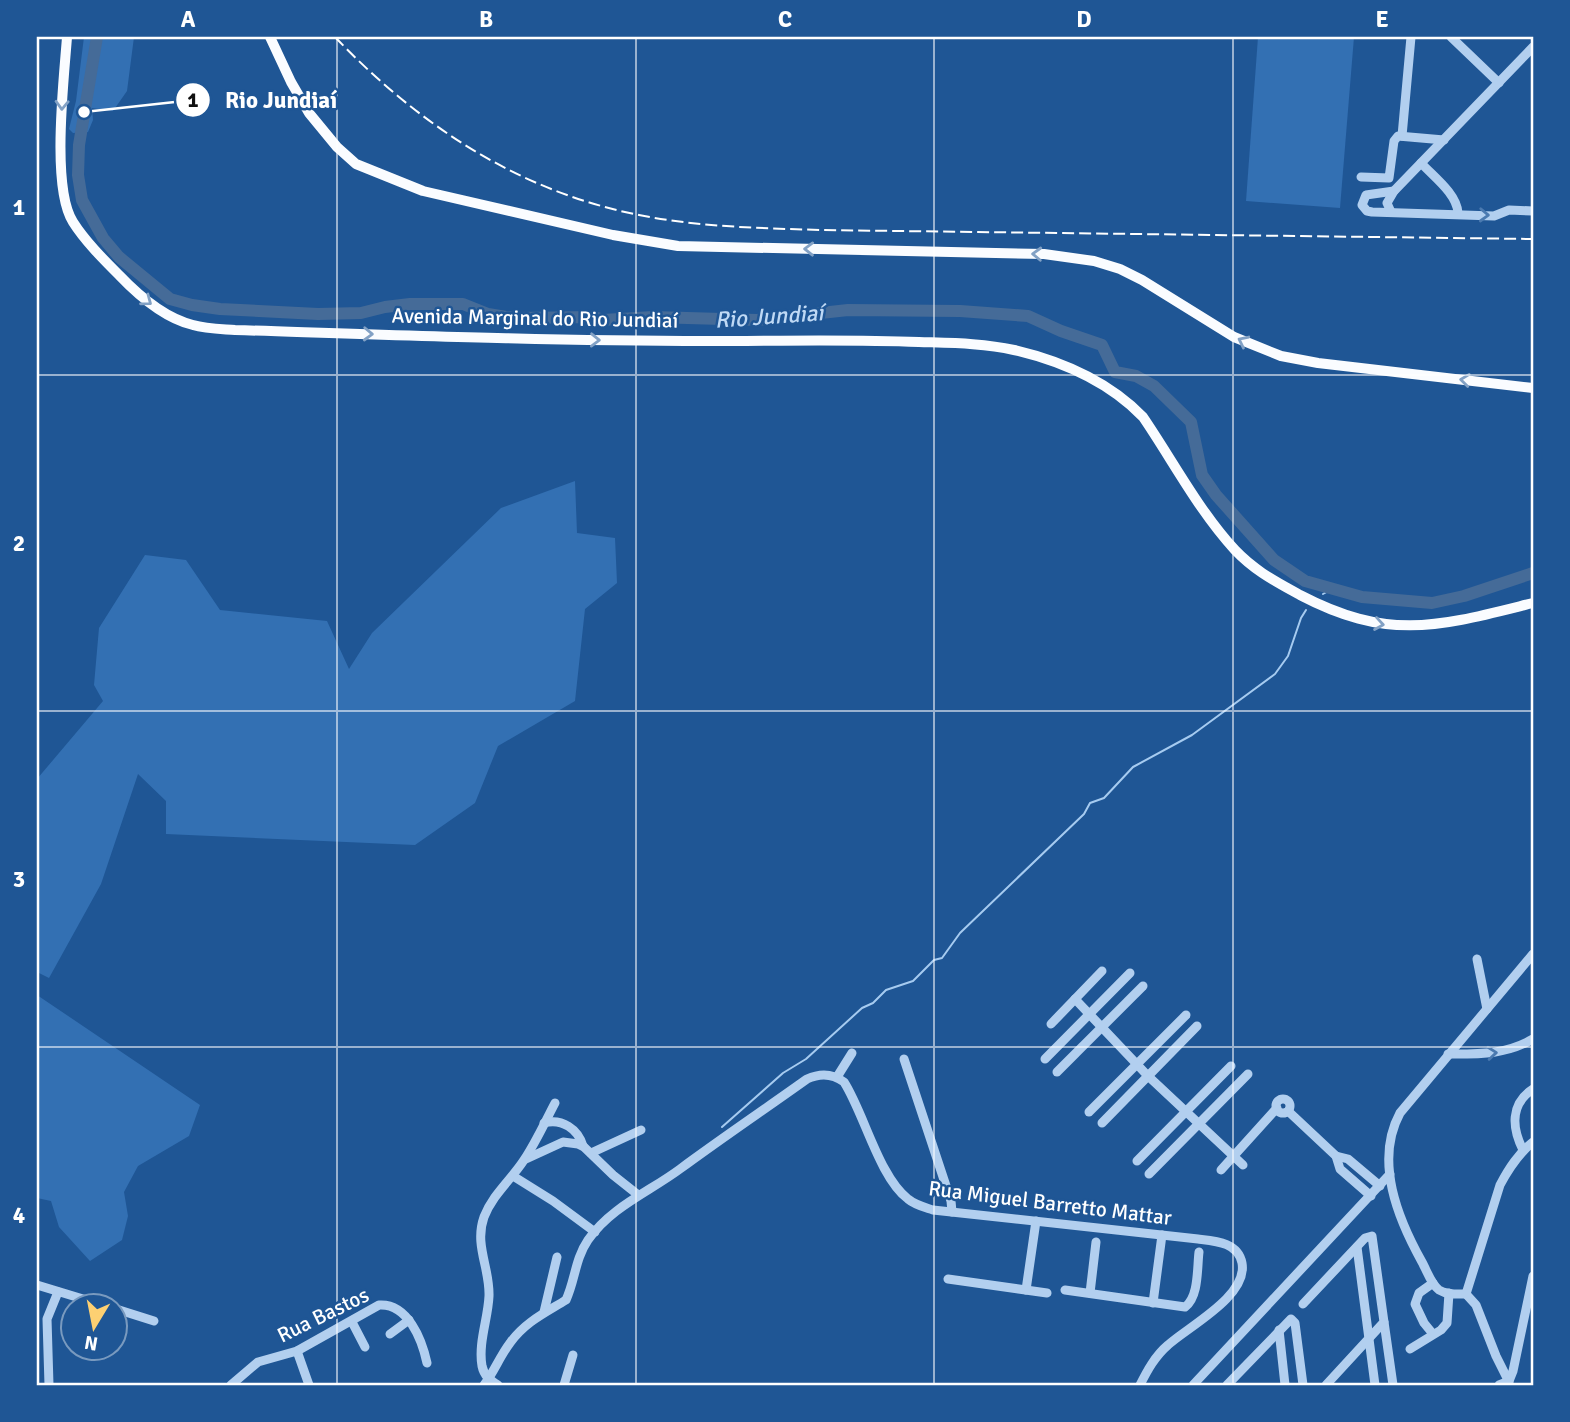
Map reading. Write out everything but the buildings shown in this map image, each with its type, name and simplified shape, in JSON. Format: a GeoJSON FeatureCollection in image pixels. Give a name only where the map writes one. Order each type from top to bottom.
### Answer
{"type":"FeatureCollection","features":[{"type":"Feature","properties":{"kind":"main road","name":"Avenida Marginal do Rio Jundiaí"},"geometry":{"type":"LineString","coordinates":[[67,37],[60,159],[71,220],[132,289],[167,316],[194,326],[236,330],[510,339],[895,341],[979,344],[1014,350],[1062,366],[1102,384],[1132,406],[1143,417],[1215,526],[1234,549],[1256,571],[1326,608],[1359,620],[1402,626],[1457,621],[1533,603]]}},
{"type":"Feature","properties":{"kind":"main road"},"geometry":{"type":"LineString","coordinates":[[270,37],[309,113],[337,147],[356,164],[422,191],[613,235],[678,246],[1044,254],[1094,261],[1142,280],[1234,337],[1281,356],[1533,388]]}},
{"type":"Feature","properties":{"kind":"street"},"geometry":{"type":"LineString","coordinates":[[1402,136],[1411,37]]}},
{"type":"Feature","properties":{"kind":"street"},"geometry":{"type":"LineString","coordinates":[[1451,37],[1499,83]]}},
{"type":"Feature","properties":{"kind":"street"},"geometry":{"type":"LineString","coordinates":[[1391,212],[1387,203],[1394,191],[1533,47]]}},
{"type":"Feature","properties":{"kind":"street"},"geometry":{"type":"LineString","coordinates":[[1361,177],[1389,178],[1395,139],[1402,136],[1444,140]]}},
{"type":"Feature","properties":{"kind":"street"},"geometry":{"type":"LineString","coordinates":[[1428,139],[1434,149]]}},
{"type":"Feature","properties":{"kind":"street"},"geometry":{"type":"LineString","coordinates":[[1421,163],[1453,198],[1458,214]]}},
{"type":"Feature","properties":{"kind":"street"},"geometry":{"type":"LineString","coordinates":[[1394,191],[1370,194],[1363,198],[1362,202],[1367,211],[1494,216],[1509,210],[1533,211]]}},
{"type":"Feature","properties":{"kind":"street"},"geometry":{"type":"LineString","coordinates":[[1506,1384],[1476,1305],[1466,1294],[1449,1293],[1437,1288],[1403,1227],[1395,1204],[1390,1174],[1390,1143],[1399,1114],[1533,954]]}},
{"type":"Feature","properties":{"kind":"street"},"geometry":{"type":"LineString","coordinates":[[1477,959],[1487,1009]]}},
{"type":"Feature","properties":{"kind":"street"},"geometry":{"type":"LineString","coordinates":[[1051,1024],[1102,971]]}},
{"type":"Feature","properties":{"kind":"street"},"geometry":{"type":"LineString","coordinates":[[1045,1059],[1130,973]]}},
{"type":"Feature","properties":{"kind":"street"},"geometry":{"type":"LineString","coordinates":[[1056,1072],[1143,986]]}},
{"type":"Feature","properties":{"kind":"street"},"geometry":{"type":"LineString","coordinates":[[1075,999],[1198,1126],[1243,1166]]}},
{"type":"Feature","properties":{"kind":"street"},"geometry":{"type":"LineString","coordinates":[[1089,1112],[1186,1015]]}},
{"type":"Feature","properties":{"kind":"street"},"geometry":{"type":"LineString","coordinates":[[1102,1124],[1198,1026]]}},
{"type":"Feature","properties":{"kind":"street"},"geometry":{"type":"LineString","coordinates":[[1463,1037],[1468,1054]]}},
{"type":"Feature","properties":{"kind":"street"},"geometry":{"type":"LineString","coordinates":[[1448,1054],[1509,1051],[1533,1039]]}},
{"type":"Feature","properties":{"kind":"street"},"geometry":{"type":"LineString","coordinates":[[486,1382],[511,1341],[544,1311],[566,1300],[579,1255],[595,1232],[638,1194],[667,1178],[807,1079],[821,1074],[837,1077],[852,1053]]}},
{"type":"Feature","properties":{"kind":"street"},"geometry":{"type":"LineString","coordinates":[[904,1059],[951,1201],[952,1212]]}},
{"type":"Feature","properties":{"kind":"street"},"geometry":{"type":"LineString","coordinates":[[1137,1161],[1231,1066]]}},
{"type":"Feature","properties":{"kind":"street"},"geometry":{"type":"LineString","coordinates":[[1149,1174],[1248,1074]]}},
{"type":"Feature","properties":{"kind":"street","name":"Rua Miguel Barretto Mattar"},"geometry":{"type":"LineString","coordinates":[[837,1077],[844,1082],[851,1094],[900,1192],[922,1207],[1221,1242],[1231,1246],[1240,1258],[1242,1272],[1236,1288],[1167,1345],[1140,1385]]}},
{"type":"Feature","properties":{"kind":"street"},"geometry":{"type":"LineString","coordinates":[[1523,1150],[1514,1131],[1515,1112],[1519,1101],[1533,1089]]}},
{"type":"Feature","properties":{"kind":"street"},"geometry":{"type":"LineString","coordinates":[[1221,1171],[1277,1108],[1278,1100],[1285,1098],[1290,1103],[1288,1111],[1336,1156],[1348,1159],[1376,1193],[1388,1194],[1395,1204]]}},
{"type":"Feature","properties":{"kind":"street"},"geometry":{"type":"LineString","coordinates":[[486,1382],[482,1364],[489,1298],[481,1256],[481,1232],[490,1204],[524,1160],[555,1103]]}},
{"type":"Feature","properties":{"kind":"street"},"geometry":{"type":"LineString","coordinates":[[544,1123],[559,1121],[568,1125],[587,1150],[638,1194]]}},
{"type":"Feature","properties":{"kind":"street"},"geometry":{"type":"LineString","coordinates":[[524,1160],[563,1142],[587,1150],[641,1130]]}},
{"type":"Feature","properties":{"kind":"street"},"geometry":{"type":"LineString","coordinates":[[1466,1294],[1497,1193],[1508,1169],[1533,1142]]}},
{"type":"Feature","properties":{"kind":"street"},"geometry":{"type":"LineString","coordinates":[[1193,1385],[1390,1174]]}},
{"type":"Feature","properties":{"kind":"street"},"geometry":{"type":"LineString","coordinates":[[513,1176],[554,1201],[595,1232]]}},
{"type":"Feature","properties":{"kind":"street"},"geometry":{"type":"LineString","coordinates":[[1026,1290],[1036,1222]]}},
{"type":"Feature","properties":{"kind":"street"},"geometry":{"type":"LineString","coordinates":[[1153,1303],[1162,1235]]}},
{"type":"Feature","properties":{"kind":"street"},"geometry":{"type":"LineString","coordinates":[[1303,1304],[1368,1236],[1373,1237],[1392,1385]]}},
{"type":"Feature","properties":{"kind":"street"},"geometry":{"type":"LineString","coordinates":[[1090,1293],[1097,1242]]}},
{"type":"Feature","properties":{"kind":"street"},"geometry":{"type":"LineString","coordinates":[[1357,1247],[1375,1385]]}},
{"type":"Feature","properties":{"kind":"street"},"geometry":{"type":"LineString","coordinates":[[1065,1290],[1180,1307],[1189,1305],[1199,1252]]}},
{"type":"Feature","properties":{"kind":"street"},"geometry":{"type":"LineString","coordinates":[[544,1311],[557,1257]]}},
{"type":"Feature","properties":{"kind":"street"},"geometry":{"type":"LineString","coordinates":[[1506,1384],[1513,1371],[1533,1276]]}},
{"type":"Feature","properties":{"kind":"street"},"geometry":{"type":"LineString","coordinates":[[948,1279],[1047,1293]]}},
{"type":"Feature","properties":{"kind":"street"},"geometry":{"type":"LineString","coordinates":[[1433,1283],[1419,1293],[1415,1304],[1433,1334]]}},
{"type":"Feature","properties":{"kind":"street"},"geometry":{"type":"LineString","coordinates":[[37,1285],[58,1292],[47,1319],[49,1385]]}},
{"type":"Feature","properties":{"kind":"street"},"geometry":{"type":"LineString","coordinates":[[1410,1349],[1441,1330],[1447,1322],[1449,1293]]}},
{"type":"Feature","properties":{"kind":"street","name":"Rua Bastos"},"geometry":{"type":"LineString","coordinates":[[231,1385],[242,1381],[258,1362],[297,1351],[379,1305],[384,1304],[409,1320]]}},
{"type":"Feature","properties":{"kind":"street"},"geometry":{"type":"LineString","coordinates":[[130,1313],[154,1321]]}},
{"type":"Feature","properties":{"kind":"street"},"geometry":{"type":"LineString","coordinates":[[1227,1385],[1290,1319],[1295,1321],[1303,1385]]}},
{"type":"Feature","properties":{"kind":"street"},"geometry":{"type":"LineString","coordinates":[[390,1334],[409,1320],[421,1339],[427,1363]]}},
{"type":"Feature","properties":{"kind":"street"},"geometry":{"type":"LineString","coordinates":[[352,1322],[365,1347]]}},
{"type":"Feature","properties":{"kind":"street"},"geometry":{"type":"LineString","coordinates":[[1326,1385],[1384,1322]]}},
{"type":"Feature","properties":{"kind":"street"},"geometry":{"type":"LineString","coordinates":[[1279,1330],[1285,1385]]}},
{"type":"Feature","properties":{"kind":"street"},"geometry":{"type":"LineString","coordinates":[[297,1351],[309,1385]]}},
{"type":"Feature","properties":{"kind":"street"},"geometry":{"type":"LineString","coordinates":[[564,1385],[573,1355]]}},
{"type":"Feature","properties":{"kind":"street"},"geometry":{"type":"LineString","coordinates":[[486,1382],[498,1385]]}},
{"type":"Feature","properties":{"kind":"shaded area"},"geometry":{"type":"Polygon","coordinates":[[[84,37],[134,37],[127,91],[113,111],[92,108],[93,120],[88,132],[73,133],[69,129],[76,101],[84,37]]]}},
{"type":"Feature","properties":{"kind":"shaded area"},"geometry":{"type":"Polygon","coordinates":[[[1258,37],[1354,37],[1340,208],[1246,201],[1258,37]]]}},
{"type":"Feature","properties":{"kind":"shaded area"},"geometry":{"type":"Polygon","coordinates":[[[575,481],[577,533],[615,538],[617,583],[585,609],[575,701],[498,746],[475,803],[415,845],[166,834],[166,801],[138,774],[101,884],[49,978],[37,972],[37,779],[103,701],[94,685],[99,628],[145,555],[186,560],[220,610],[327,621],[349,669],[372,633],[501,508],[575,481]]]}},
{"type":"Feature","properties":{"kind":"shaded area"},"geometry":{"type":"Polygon","coordinates":[[[37,995],[200,1105],[189,1136],[138,1166],[124,1192],[128,1216],[122,1240],[90,1261],[59,1227],[51,1201],[37,1198],[37,995]]]}},
{"type":"Feature","properties":{"kind":"waterway","name":"Rio Jundiaí"},"geometry":{"type":"LineString","coordinates":[[97,37],[79,145],[78,175],[82,200],[103,238],[119,257],[170,299],[220,309],[318,314],[361,313],[410,304],[463,304],[488,314],[513,318],[594,317],[603,320],[653,317],[757,320],[848,310],[960,311],[1028,316],[1102,345],[1115,372],[1136,376],[1154,386],[1191,422],[1202,475],[1216,495],[1274,560],[1305,581],[1362,597],[1432,603],[1464,596],[1533,573]]}},
{"type":"Feature","properties":{"kind":"waterway","name":"Rio Jundiaí"},"geometry":{"type":"LineString","coordinates":[[1323,594],[1332,589]]}},
{"type":"Feature","properties":{"kind":"waterway"},"geometry":{"type":"LineString","coordinates":[[722,1127],[783,1073],[806,1059],[862,1008],[873,1003],[886,990],[913,981],[934,960],[942,958],[960,933],[1084,814],[1090,803],[1104,798],[1133,767],[1192,735],[1275,674],[1288,656],[1306,610]]}},
{"type":"Feature","properties":{"kind":"railway"},"geometry":{"type":"LineString","coordinates":[[335,37],[401,99],[473,150],[552,189],[595,204],[661,219],[729,226],[820,230],[1533,239]]}},
{"type":"Feature","properties":{"kind":"place","name":"Rio Jundiaí"},"geometry":{"type":"Point","coordinates":[84,112]}}]}
